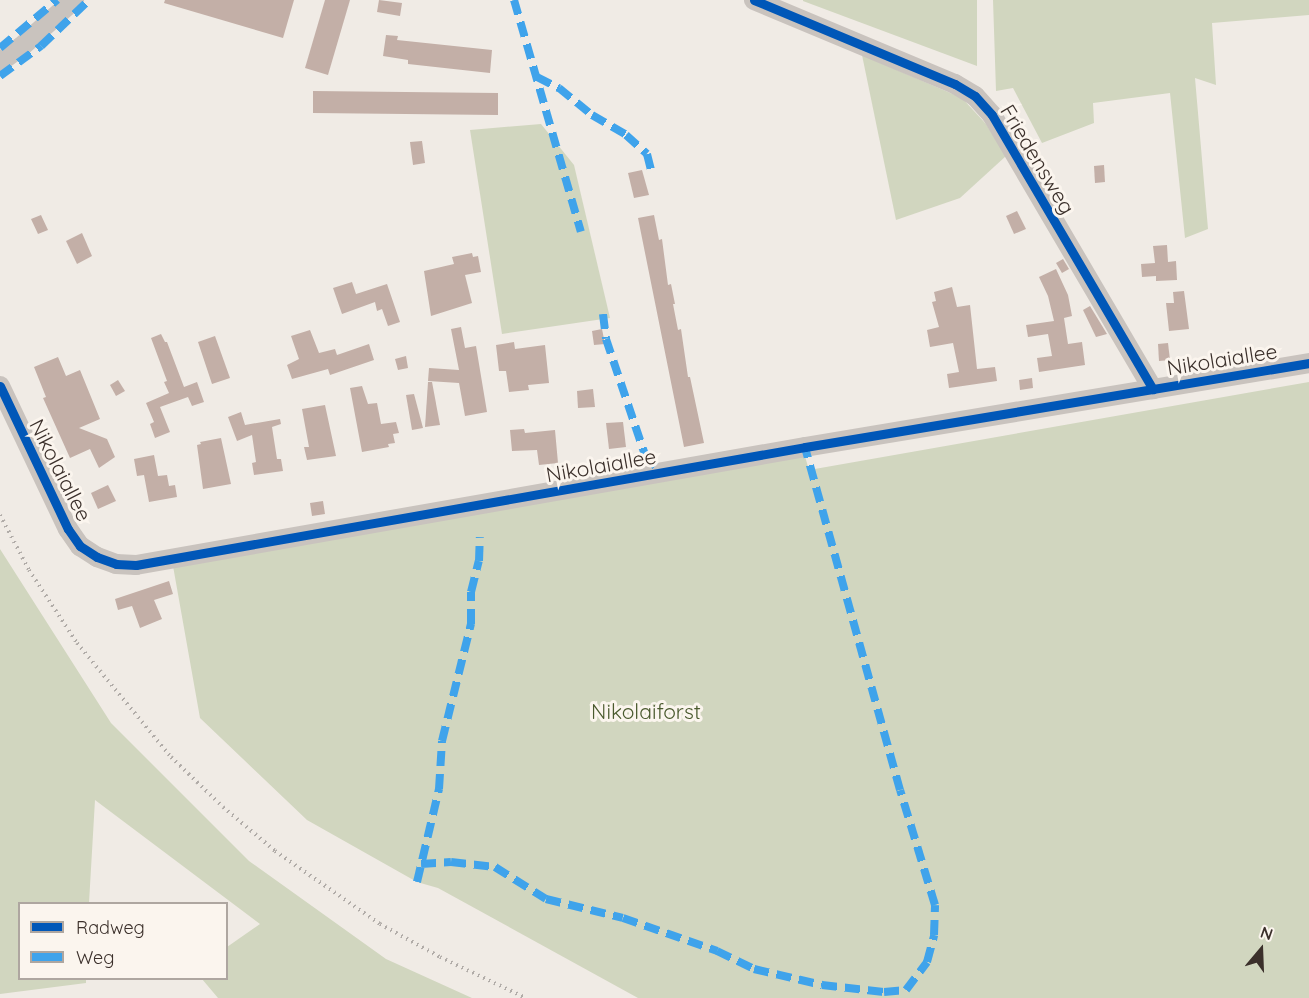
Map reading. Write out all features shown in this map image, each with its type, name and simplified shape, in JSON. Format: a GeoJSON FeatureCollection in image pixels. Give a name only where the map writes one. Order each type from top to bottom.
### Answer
{"type":"FeatureCollection","features":[{"type":"Feature","properties":{"kind":"street"},"geometry":{"type":"LineString","coordinates":[[0,62],[21,47],[74,0]]}},
{"type":"Feature","properties":{"kind":"street","name":"Friedensweg"},"geometry":{"type":"LineString","coordinates":[[753,0],[955,84],[975,96],[992,115],[1153,389]]}},
{"type":"Feature","properties":{"kind":"street","name":"Nikolaiallee"},"geometry":{"type":"LineString","coordinates":[[0,386],[68,529],[81,546],[97,557],[116,564],[136,565],[805,447],[1309,363]]}},
{"type":"Feature","properties":{"kind":"green space"},"geometry":{"type":"Polygon","coordinates":[[[977,0],[977,66],[803,1],[977,0]]]}},
{"type":"Feature","properties":{"kind":"green space"},"geometry":{"type":"Polygon","coordinates":[[[993,0],[1309,0],[1309,15],[1212,23],[1216,85],[1195,78],[1208,229],[1185,238],[1170,93],[1093,103],[1094,123],[1042,143],[1013,88],[996,91],[993,0]]]}},
{"type":"Feature","properties":{"kind":"green space"},"geometry":{"type":"Polygon","coordinates":[[[862,55],[962,98],[986,124],[1006,156],[960,198],[896,220],[862,55]]]}},
{"type":"Feature","properties":{"kind":"green space"},"geometry":{"type":"Polygon","coordinates":[[[541,124],[574,165],[610,318],[502,334],[470,130],[541,124]]]}},
{"type":"Feature","properties":{"kind":"green space","name":"Nikolaiforst"},"geometry":{"type":"Polygon","coordinates":[[[1309,382],[1309,998],[638,998],[438,888],[417,882],[307,820],[200,718],[173,566],[804,453],[809,470],[1309,382]]]}},
{"type":"Feature","properties":{"kind":"green space"},"geometry":{"type":"Polygon","coordinates":[[[0,549],[111,723],[249,861],[386,959],[472,998],[218,998],[203,980],[228,980],[228,946],[260,924],[95,800],[89,902],[18,902],[18,980],[86,980],[86,983],[0,994],[0,549]]]}},
{"type":"Feature","properties":{"kind":"building"},"geometry":{"type":"Polygon","coordinates":[[[165,0],[294,0],[283,38],[164,3],[165,0]]]}},
{"type":"Feature","properties":{"kind":"building"},"geometry":{"type":"Polygon","coordinates":[[[325,0],[350,0],[328,75],[305,68],[325,0]]]}},
{"type":"Feature","properties":{"kind":"building"},"geometry":{"type":"Polygon","coordinates":[[[379,0],[402,3],[400,16],[377,12],[379,0]]]}},
{"type":"Feature","properties":{"kind":"building"},"geometry":{"type":"Polygon","coordinates":[[[386,35],[398,36],[397,40],[492,50],[490,73],[408,64],[408,60],[383,56],[386,35]]]}},
{"type":"Feature","properties":{"kind":"building"},"geometry":{"type":"Polygon","coordinates":[[[313,91],[498,93],[498,115],[313,113],[313,91]]]}},
{"type":"Feature","properties":{"kind":"building"},"geometry":{"type":"Polygon","coordinates":[[[422,141],[425,163],[413,165],[410,142],[422,141]]]}},
{"type":"Feature","properties":{"kind":"building"},"geometry":{"type":"Polygon","coordinates":[[[1104,165],[1105,182],[1095,183],[1094,166],[1104,165]]]}},
{"type":"Feature","properties":{"kind":"building"},"geometry":{"type":"Polygon","coordinates":[[[642,170],[649,195],[634,198],[628,173],[642,170]]]}},
{"type":"Feature","properties":{"kind":"building"},"geometry":{"type":"Polygon","coordinates":[[[1017,211],[1026,229],[1014,234],[1006,216],[1017,211]]]}},
{"type":"Feature","properties":{"kind":"building"},"geometry":{"type":"Polygon","coordinates":[[[41,215],[48,230],[38,234],[31,219],[41,215]]]}},
{"type":"Feature","properties":{"kind":"building"},"geometry":{"type":"Polygon","coordinates":[[[654,215],[659,240],[662,239],[668,285],[671,284],[678,330],[681,329],[688,377],[690,377],[704,443],[684,447],[638,218],[654,215]]]}},
{"type":"Feature","properties":{"kind":"building"},"geometry":{"type":"Polygon","coordinates":[[[82,233],[92,256],[77,264],[66,241],[82,233]]]}},
{"type":"Feature","properties":{"kind":"building"},"geometry":{"type":"Polygon","coordinates":[[[1167,245],[1168,262],[1176,261],[1177,280],[1156,281],[1156,276],[1142,277],[1141,264],[1155,263],[1153,246],[1167,245]]]}},
{"type":"Feature","properties":{"kind":"building"},"geometry":{"type":"Polygon","coordinates":[[[472,253],[473,257],[478,256],[481,272],[465,275],[472,303],[431,316],[424,271],[454,264],[452,257],[472,253]]]}},
{"type":"Feature","properties":{"kind":"building"},"geometry":{"type":"Polygon","coordinates":[[[1063,259],[1069,269],[1062,273],[1056,263],[1063,259]]]}},
{"type":"Feature","properties":{"kind":"building"},"geometry":{"type":"Polygon","coordinates":[[[1056,269],[1068,295],[1072,316],[1064,318],[1068,344],[1082,342],[1085,365],[1039,372],[1037,358],[1052,356],[1048,334],[1028,337],[1026,325],[1054,321],[1048,296],[1039,277],[1056,269]]]}},
{"type":"Feature","properties":{"kind":"building"},"geometry":{"type":"Polygon","coordinates":[[[352,282],[356,294],[387,284],[400,322],[388,326],[382,309],[377,311],[375,302],[342,314],[333,288],[352,282]]]}},
{"type":"Feature","properties":{"kind":"building"},"geometry":{"type":"Polygon","coordinates":[[[952,287],[957,307],[970,305],[977,369],[995,367],[997,381],[949,388],[947,374],[959,372],[953,343],[930,347],[927,330],[939,327],[932,302],[936,301],[934,292],[952,287]]]}},
{"type":"Feature","properties":{"kind":"building"},"geometry":{"type":"Polygon","coordinates":[[[1184,291],[1189,329],[1169,331],[1166,303],[1174,303],[1173,292],[1184,291]]]}},
{"type":"Feature","properties":{"kind":"building"},"geometry":{"type":"Polygon","coordinates":[[[1090,306],[1107,334],[1096,337],[1083,310],[1090,306]]]}},
{"type":"Feature","properties":{"kind":"building"},"geometry":{"type":"Polygon","coordinates":[[[461,327],[465,348],[476,346],[487,412],[465,416],[459,383],[428,381],[429,368],[459,370],[451,329],[461,327]]]}},
{"type":"Feature","properties":{"kind":"building"},"geometry":{"type":"Polygon","coordinates":[[[602,329],[605,344],[594,345],[592,331],[602,329]]]}},
{"type":"Feature","properties":{"kind":"building"},"geometry":{"type":"Polygon","coordinates":[[[310,330],[319,353],[335,349],[337,355],[369,344],[374,360],[330,375],[328,369],[292,379],[287,365],[299,359],[291,336],[310,330]]]}},
{"type":"Feature","properties":{"kind":"building"},"geometry":{"type":"Polygon","coordinates":[[[161,334],[167,342],[184,387],[197,382],[204,402],[192,406],[188,397],[160,407],[170,432],[155,438],[150,424],[154,422],[146,403],[169,393],[164,382],[167,381],[151,338],[161,334]]]}},
{"type":"Feature","properties":{"kind":"building"},"geometry":{"type":"Polygon","coordinates":[[[215,336],[230,378],[212,384],[198,342],[215,336]]]}},
{"type":"Feature","properties":{"kind":"building"},"geometry":{"type":"Polygon","coordinates":[[[514,342],[515,349],[545,345],[549,383],[528,385],[529,390],[509,392],[506,371],[499,371],[496,345],[514,342]]]}},
{"type":"Feature","properties":{"kind":"building"},"geometry":{"type":"Polygon","coordinates":[[[1168,343],[1170,360],[1159,361],[1158,344],[1168,343]]]}},
{"type":"Feature","properties":{"kind":"building"},"geometry":{"type":"Polygon","coordinates":[[[406,356],[408,368],[398,370],[395,359],[406,356]]]}},
{"type":"Feature","properties":{"kind":"building"},"geometry":{"type":"Polygon","coordinates":[[[58,357],[66,376],[80,370],[100,419],[79,428],[107,439],[115,457],[99,468],[90,449],[70,458],[43,398],[46,397],[34,367],[58,357]]]}},
{"type":"Feature","properties":{"kind":"building"},"geometry":{"type":"Polygon","coordinates":[[[1032,378],[1033,388],[1020,390],[1019,380],[1032,378]]]}},
{"type":"Feature","properties":{"kind":"building"},"geometry":{"type":"Polygon","coordinates":[[[118,380],[125,391],[116,396],[110,385],[118,380]]]}},
{"type":"Feature","properties":{"kind":"building"},"geometry":{"type":"Polygon","coordinates":[[[428,382],[432,382],[440,425],[425,427],[428,382]]]}},
{"type":"Feature","properties":{"kind":"building"},"geometry":{"type":"Polygon","coordinates":[[[362,386],[368,404],[377,403],[381,424],[396,422],[399,433],[393,434],[395,443],[388,444],[389,447],[362,452],[350,388],[362,386]]]}},
{"type":"Feature","properties":{"kind":"building"},"geometry":{"type":"Polygon","coordinates":[[[593,389],[595,407],[578,408],[577,391],[593,389]]]}},
{"type":"Feature","properties":{"kind":"building"},"geometry":{"type":"Polygon","coordinates":[[[414,394],[423,428],[412,430],[406,395],[414,394]]]}},
{"type":"Feature","properties":{"kind":"building"},"geometry":{"type":"Polygon","coordinates":[[[325,405],[336,456],[307,460],[304,447],[309,447],[302,409],[325,405]]]}},
{"type":"Feature","properties":{"kind":"building"},"geometry":{"type":"Polygon","coordinates":[[[241,412],[245,425],[280,419],[281,424],[272,427],[277,459],[281,459],[283,471],[254,475],[252,463],[256,462],[252,435],[237,441],[228,417],[241,412]]]}},
{"type":"Feature","properties":{"kind":"building"},"geometry":{"type":"Polygon","coordinates":[[[623,422],[626,447],[609,449],[606,423],[623,422]]]}},
{"type":"Feature","properties":{"kind":"building"},"geometry":{"type":"Polygon","coordinates":[[[524,429],[525,433],[555,430],[558,463],[539,465],[537,450],[512,451],[510,430],[524,429]]]}},
{"type":"Feature","properties":{"kind":"building"},"geometry":{"type":"Polygon","coordinates":[[[221,438],[231,484],[203,489],[197,445],[201,444],[200,442],[221,438]]]}},
{"type":"Feature","properties":{"kind":"building"},"geometry":{"type":"Polygon","coordinates":[[[154,455],[158,476],[167,475],[169,486],[175,485],[177,497],[149,502],[144,475],[137,476],[134,459],[154,455]]]}},
{"type":"Feature","properties":{"kind":"building"},"geometry":{"type":"Polygon","coordinates":[[[108,485],[116,501],[98,509],[91,493],[108,485]]]}},
{"type":"Feature","properties":{"kind":"building"},"geometry":{"type":"Polygon","coordinates":[[[323,501],[325,514],[312,516],[310,503],[323,501]]]}},
{"type":"Feature","properties":{"kind":"building"},"geometry":{"type":"Polygon","coordinates":[[[169,581],[173,594],[154,600],[162,619],[140,628],[132,606],[118,610],[115,599],[169,581]]]}},
{"type":"Feature","properties":{"kind":"railway"},"geometry":{"type":"LineString","coordinates":[[0,515],[29,570],[77,643],[171,757],[223,807],[275,851],[380,924],[440,957],[526,998]]}},
{"type":"Feature","properties":{"kind":"marked path"},"geometry":{"type":"LineString","coordinates":[[0,48],[57,0]]}},
{"type":"Feature","properties":{"kind":"marked path"},"geometry":{"type":"LineString","coordinates":[[0,76],[41,46],[89,0]]}},
{"type":"Feature","properties":{"kind":"marked path"},"geometry":{"type":"LineString","coordinates":[[514,0],[581,232]]}},
{"type":"Feature","properties":{"kind":"marked path"},"geometry":{"type":"LineString","coordinates":[[537,77],[559,88],[592,115],[626,135],[647,154],[651,170]]}},
{"type":"Feature","properties":{"kind":"marked path"},"geometry":{"type":"LineString","coordinates":[[603,314],[606,339],[645,455],[661,472]]}},
{"type":"Feature","properties":{"kind":"marked path"},"geometry":{"type":"LineString","coordinates":[[421,864],[451,862],[495,867],[546,899],[623,918],[717,951],[754,969],[822,985],[884,992],[906,990],[927,962],[934,935],[935,905],[900,790],[805,447]]}},
{"type":"Feature","properties":{"kind":"marked path"},"geometry":{"type":"LineString","coordinates":[[417,882],[439,789],[442,741],[471,624],[471,592],[479,561],[480,537]]}},
{"type":"Feature","properties":{"kind":"cycle path"},"geometry":{"type":"LineString","coordinates":[[754,0],[955,84],[975,96],[992,115],[1153,389]]}},
{"type":"Feature","properties":{"kind":"cycle path"},"geometry":{"type":"LineString","coordinates":[[0,386],[68,529],[80,546],[97,557],[116,564],[136,565],[805,447],[1309,363]]}}]}
